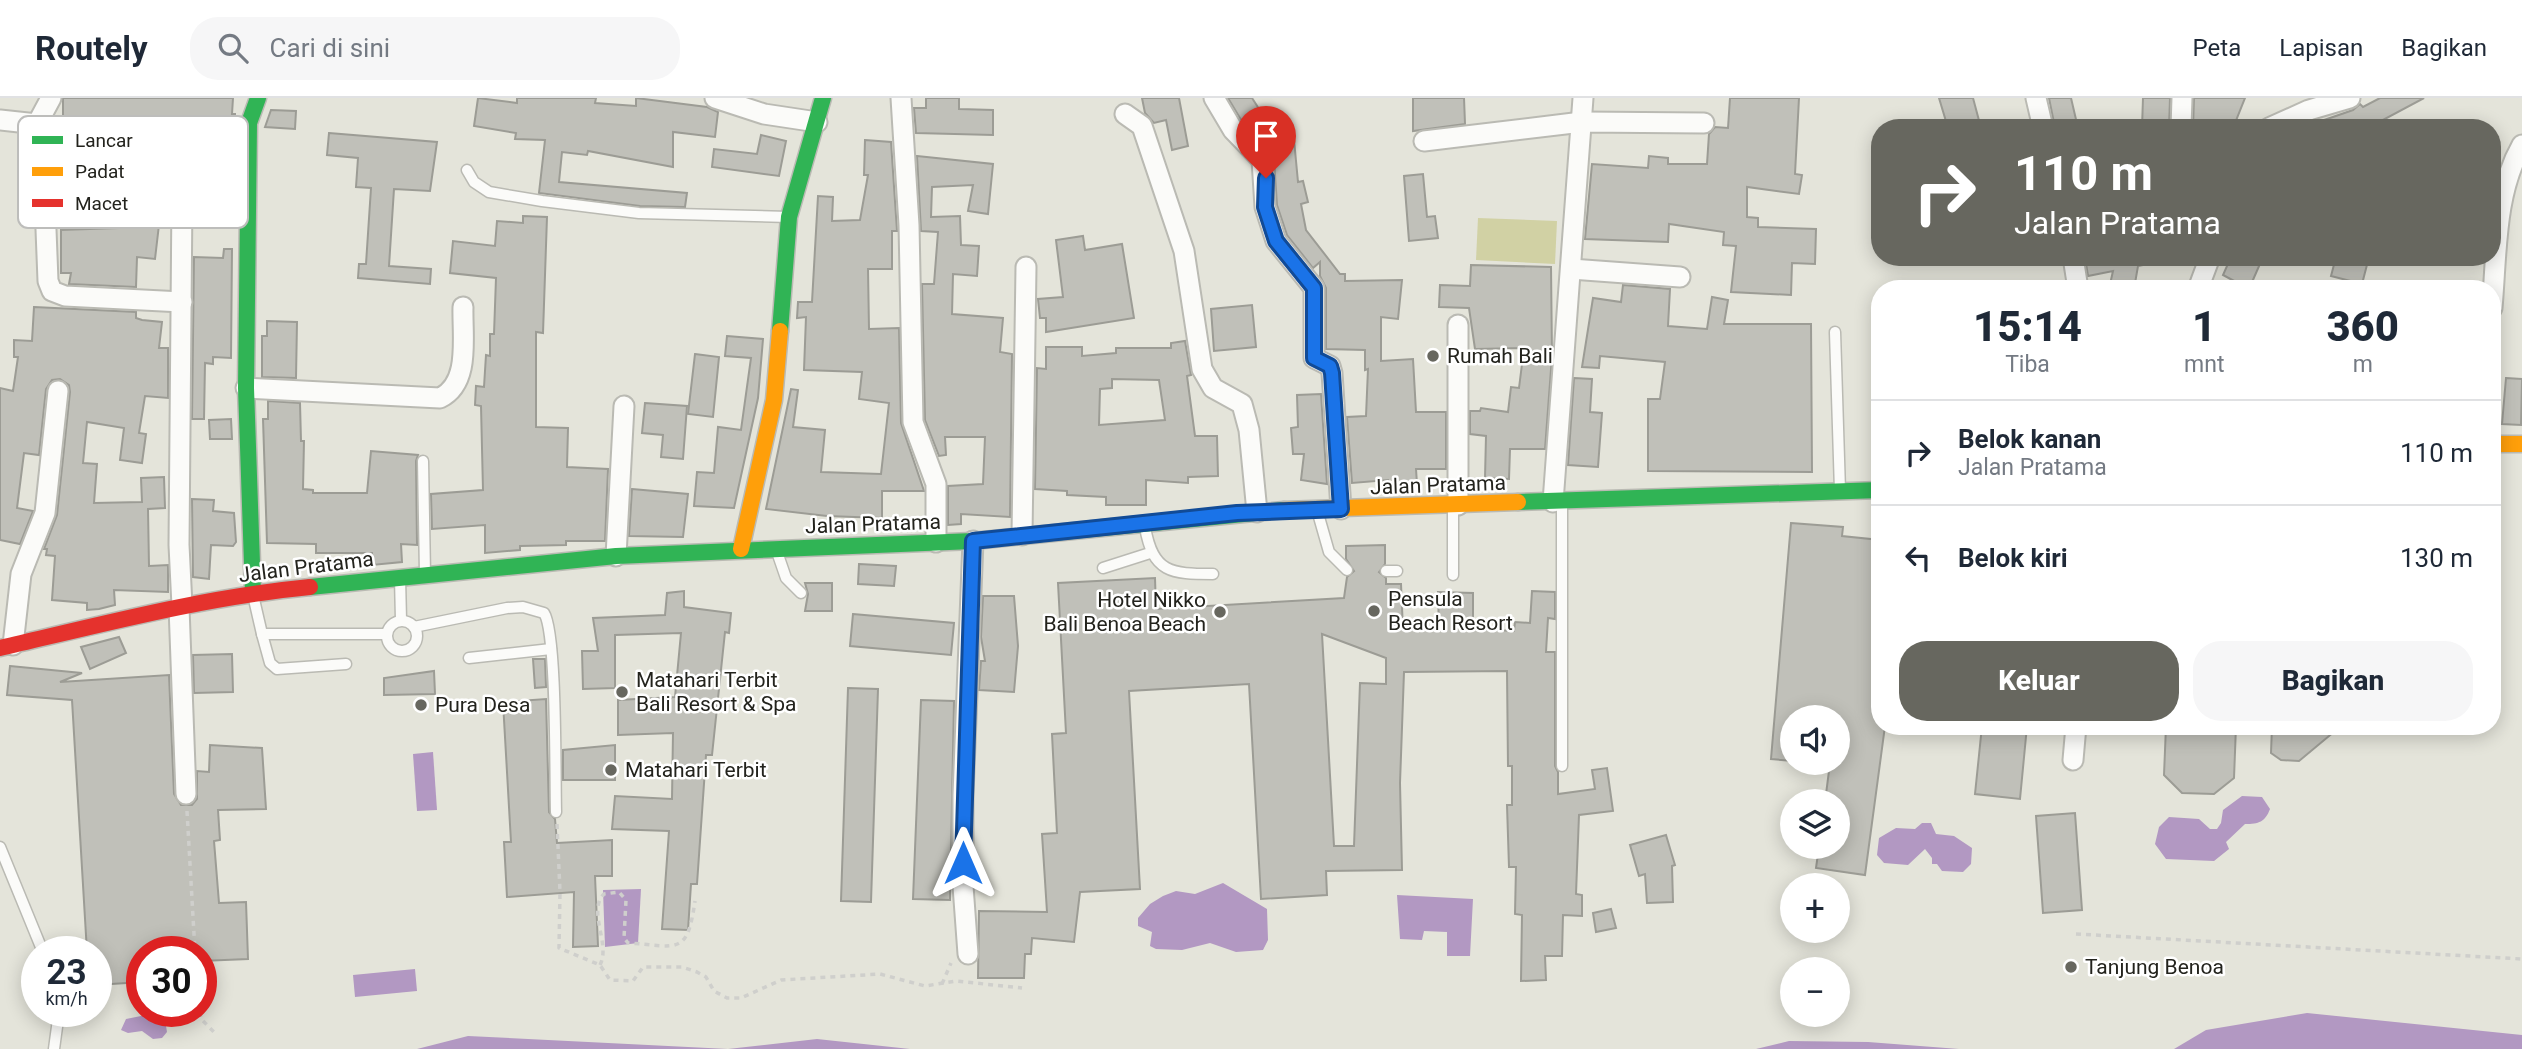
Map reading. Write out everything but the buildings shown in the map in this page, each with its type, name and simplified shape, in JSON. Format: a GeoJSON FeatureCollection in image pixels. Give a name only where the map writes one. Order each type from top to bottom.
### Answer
{"type":"FeatureCollection","features":[{"type":"Feature","properties":{"kind":"street"},"geometry":{"type":"LineString","coordinates":[[41,116],[51,98]]}},
{"type":"Feature","properties":{"kind":"street"},"geometry":{"type":"LineString","coordinates":[[248,211],[249,123],[258,98]]}},
{"type":"Feature","properties":{"kind":"street"},"geometry":{"type":"LineString","coordinates":[[715,98],[764,114],[817,122]]}},
{"type":"Feature","properties":{"kind":"street"},"geometry":{"type":"LineString","coordinates":[[741,549],[774,400],[789,217],[823,98]]}},
{"type":"Feature","properties":{"kind":"street"},"geometry":{"type":"LineString","coordinates":[[901,98],[910,239],[913,422],[936,484],[936,542]]}},
{"type":"Feature","properties":{"kind":"street"},"geometry":{"type":"LineString","coordinates":[[1214,98],[1233,130],[1262,160],[1265,207],[1276,241],[1314,288],[1313,353],[1319,362],[1330,366],[1332,373],[1341,509]]}},
{"type":"Feature","properties":{"kind":"street"},"geometry":{"type":"LineString","coordinates":[[1558,502],[1583,98]]}},
{"type":"Feature","properties":{"kind":"street"},"geometry":{"type":"LineString","coordinates":[[2036,98],[2041,119]]}},
{"type":"Feature","properties":{"kind":"street"},"geometry":{"type":"LineString","coordinates":[[2181,119],[2182,98]]}},
{"type":"Feature","properties":{"kind":"street"},"geometry":{"type":"LineString","coordinates":[[2289,119],[2350,98]]}},
{"type":"Feature","properties":{"kind":"street"},"geometry":{"type":"LineString","coordinates":[[1125,114],[1142,126],[1184,251],[1202,369],[1213,388],[1242,404],[1248,430],[1257,512]]}},
{"type":"Feature","properties":{"kind":"street"},"geometry":{"type":"LineString","coordinates":[[0,120],[18,122]]}},
{"type":"Feature","properties":{"kind":"street"},"geometry":{"type":"LineString","coordinates":[[1423,141],[1582,122],[1704,123]]}},
{"type":"Feature","properties":{"kind":"street"},"geometry":{"type":"LineString","coordinates":[[2501,220],[2504,191],[2513,162],[2522,145]]}},
{"type":"Feature","properties":{"kind":"street"},"geometry":{"type":"LineString","coordinates":[[46,228],[48,281],[52,291],[65,296],[182,302]]}},
{"type":"Feature","properties":{"kind":"street"},"geometry":{"type":"LineString","coordinates":[[182,228],[179,545],[186,794]]}},
{"type":"Feature","properties":{"kind":"street"},"geometry":{"type":"LineString","coordinates":[[248,228],[246,388],[253,593]]}},
{"type":"Feature","properties":{"kind":"street"},"geometry":{"type":"LineString","coordinates":[[1022,535],[1026,267]]}},
{"type":"Feature","properties":{"kind":"street"},"geometry":{"type":"LineString","coordinates":[[1571,269],[1680,277]]}},
{"type":"Feature","properties":{"kind":"street"},"geometry":{"type":"LineString","coordinates":[[246,388],[440,398],[453,388],[460,376],[463,307]]}},
{"type":"Feature","properties":{"kind":"street"},"geometry":{"type":"LineString","coordinates":[[1456,505],[1458,325]]}},
{"type":"Feature","properties":{"kind":"street"},"geometry":{"type":"LineString","coordinates":[[7,647],[21,574],[45,513],[58,391]]}},
{"type":"Feature","properties":{"kind":"street"},"geometry":{"type":"LineString","coordinates":[[616,556],[624,406]]}},
{"type":"Feature","properties":{"kind":"street"},"geometry":{"type":"LineString","coordinates":[[2501,444],[2522,444]]}},
{"type":"Feature","properties":{"kind":"street","name":"Jalan Pratama"},"geometry":{"type":"LineString","coordinates":[[7,647],[180,606],[253,593],[616,556],[973,541],[1257,512],[1871,491]]}},
{"type":"Feature","properties":{"kind":"street"},"geometry":{"type":"LineString","coordinates":[[968,954],[963,886],[963,795],[973,541]]}},
{"type":"Feature","properties":{"kind":"street"},"geometry":{"type":"LineString","coordinates":[[2073,760],[2075,735]]}},
{"type":"Feature","properties":{"kind":"lane"},"geometry":{"type":"LineString","coordinates":[[467,170],[474,183],[489,192],[542,201],[639,213],[789,217]]}},
{"type":"Feature","properties":{"kind":"lane"},"geometry":{"type":"LineString","coordinates":[[1835,332],[1840,492]]}},
{"type":"Feature","properties":{"kind":"lane"},"geometry":{"type":"LineString","coordinates":[[423,461],[425,575]]}},
{"type":"Feature","properties":{"kind":"lane"},"geometry":{"type":"LineString","coordinates":[[1558,502],[1562,766]]}},
{"type":"Feature","properties":{"kind":"lane"},"geometry":{"type":"LineString","coordinates":[[1453,575],[1456,505]]}},
{"type":"Feature","properties":{"kind":"lane"},"geometry":{"type":"LineString","coordinates":[[1317,509],[1329,551],[1347,570]]}},
{"type":"Feature","properties":{"kind":"lane"},"geometry":{"type":"LineString","coordinates":[[1145,523],[1150,553],[1157,561],[1180,574],[1213,574]]}},
{"type":"Feature","properties":{"kind":"lane"},"geometry":{"type":"LineString","coordinates":[[776,548],[786,579],[801,593]]}},
{"type":"Feature","properties":{"kind":"lane"},"geometry":{"type":"LineString","coordinates":[[1103,568],[1150,553]]}},
{"type":"Feature","properties":{"kind":"lane"},"geometry":{"type":"LineString","coordinates":[[1385,571],[1397,571]]}},
{"type":"Feature","properties":{"kind":"lane"},"geometry":{"type":"LineString","coordinates":[[400,578],[401,620]]}},
{"type":"Feature","properties":{"kind":"lane"},"geometry":{"type":"LineString","coordinates":[[253,593],[270,663],[277,669],[346,664]]}},
{"type":"Feature","properties":{"kind":"lane"},"geometry":{"type":"LineString","coordinates":[[401,620],[414,627],[523,607],[544,613],[549,621],[551,649],[556,812]]}},
{"type":"Feature","properties":{"kind":"lane"},"geometry":{"type":"LineString","coordinates":[[401,620],[389,627],[386,634],[391,647],[404,651],[415,643],[417,636],[414,627]]}},
{"type":"Feature","properties":{"kind":"lane"},"geometry":{"type":"LineString","coordinates":[[262,634],[386,634]]}},
{"type":"Feature","properties":{"kind":"lane"},"geometry":{"type":"LineString","coordinates":[[469,658],[551,649]]}},
{"type":"Feature","properties":{"kind":"lane"},"geometry":{"type":"LineString","coordinates":[[0,847],[36,936]]}},
{"type":"Feature","properties":{"kind":"lane"},"geometry":{"type":"LineString","coordinates":[[54,1049],[57,1027]]}},
{"type":"Feature","properties":{"kind":"path"},"geometry":{"type":"LineString","coordinates":[[186,794],[194,936]]}},
{"type":"Feature","properties":{"kind":"path"},"geometry":{"type":"LineString","coordinates":[[556,812],[561,892],[559,948],[600,965],[608,979],[616,982],[633,981],[643,967],[682,967],[706,977],[713,991],[727,998],[741,998],[781,980],[880,974],[925,986],[956,981],[1022,988]]}},
{"type":"Feature","properties":{"kind":"path"},"geometry":{"type":"LineString","coordinates":[[600,965],[604,946],[598,904],[604,894],[619,891],[626,900],[624,938],[628,943],[669,946],[683,941],[690,934],[695,901]]}},
{"type":"Feature","properties":{"kind":"path"},"geometry":{"type":"LineString","coordinates":[[2076,934],[2522,959]]}},
{"type":"Feature","properties":{"kind":"path"},"geometry":{"type":"LineString","coordinates":[[209,1027],[215,1033]]}},
{"type":"Feature","properties":{"kind":"green space"},"geometry":{"type":"Polygon","coordinates":[[[1478,218],[1557,221],[1555,264],[1476,260],[1478,218]]]}},
{"type":"Feature","properties":{"kind":"shaded area"},"geometry":{"type":"Polygon","coordinates":[[[433,752],[437,810],[417,811],[413,754],[433,752]]]}},
{"type":"Feature","properties":{"kind":"shaded area"},"geometry":{"type":"Polygon","coordinates":[[[2242,796],[2262,797],[2270,809],[2261,821],[2245,824],[2226,842],[2229,849],[2214,861],[2166,859],[2155,844],[2159,827],[2169,817],[2199,819],[2210,829],[2217,829],[2223,810],[2242,796]]]}},
{"type":"Feature","properties":{"kind":"shaded area"},"geometry":{"type":"Polygon","coordinates":[[[1922,823],[1931,823],[1936,834],[1954,836],[1972,848],[1971,864],[1963,872],[1942,871],[1937,864],[1932,864],[1932,858],[1925,849],[1908,865],[1884,863],[1877,855],[1879,838],[1896,828],[1915,829],[1922,823]]]}},
{"type":"Feature","properties":{"kind":"shaded area"},"geometry":{"type":"Polygon","coordinates":[[[1223,883],[1267,909],[1268,940],[1263,950],[1236,952],[1210,943],[1182,950],[1156,949],[1150,946],[1152,932],[1138,926],[1138,918],[1150,904],[1176,891],[1195,894],[1223,883]]]}},
{"type":"Feature","properties":{"kind":"shaded area"},"geometry":{"type":"Polygon","coordinates":[[[641,889],[638,943],[605,947],[603,890],[641,889]]]}},
{"type":"Feature","properties":{"kind":"shaded area"},"geometry":{"type":"Polygon","coordinates":[[[1397,895],[1473,899],[1470,956],[1447,956],[1447,932],[1424,931],[1422,940],[1400,939],[1397,895]]]}},
{"type":"Feature","properties":{"kind":"shaded area"},"geometry":{"type":"Polygon","coordinates":[[[415,969],[417,991],[355,997],[353,975],[415,969]]]}},
{"type":"Feature","properties":{"kind":"shaded area"},"geometry":{"type":"Polygon","coordinates":[[[2307,1013],[2522,1035],[2522,1049],[2174,1049],[2206,1030],[2307,1013]]]}},
{"type":"Feature","properties":{"kind":"shaded area"},"geometry":{"type":"Polygon","coordinates":[[[126,1019],[126,1027],[166,1027],[167,1032],[162,1038],[153,1039],[142,1031],[128,1033],[121,1030],[126,1019]]]}},
{"type":"Feature","properties":{"kind":"shaded area"},"geometry":{"type":"Polygon","coordinates":[[[468,1036],[728,1049],[417,1049],[468,1036]]]}},
{"type":"Feature","properties":{"kind":"shaded area"},"geometry":{"type":"Polygon","coordinates":[[[817,1039],[910,1049],[728,1049],[817,1039]]]}},
{"type":"Feature","properties":{"kind":"shaded area"},"geometry":{"type":"Polygon","coordinates":[[[1789,1041],[1868,1042],[1959,1049],[1756,1049],[1789,1041]]]}},
{"type":"Feature","properties":{"kind":"traffic: fast"},"geometry":{"type":"LineString","coordinates":[[248,211],[249,123],[258,98]]}},
{"type":"Feature","properties":{"kind":"traffic: fast"},"geometry":{"type":"LineString","coordinates":[[780,331],[789,217],[823,98]]}},
{"type":"Feature","properties":{"kind":"traffic: fast"},"geometry":{"type":"LineString","coordinates":[[248,228],[246,388],[253,593]]}},
{"type":"Feature","properties":{"kind":"traffic: fast"},"geometry":{"type":"LineString","coordinates":[[1518,502],[1871,490]]}},
{"type":"Feature","properties":{"kind":"traffic: fast"},"geometry":{"type":"LineString","coordinates":[[310,587],[616,556],[973,541],[1284,510]]}},
{"type":"Feature","properties":{"kind":"traffic: slow"},"geometry":{"type":"LineString","coordinates":[[741,549],[774,400],[780,331]]}},
{"type":"Feature","properties":{"kind":"traffic: slow"},"geometry":{"type":"LineString","coordinates":[[2501,444],[2522,444]]}},
{"type":"Feature","properties":{"kind":"traffic: slow"},"geometry":{"type":"LineString","coordinates":[[1284,510],[1518,502]]}},
{"type":"Feature","properties":{"kind":"traffic: jam"},"geometry":{"type":"LineString","coordinates":[[0,648],[193,604],[310,587]]}},
{"type":"Feature","properties":{"kind":"place","name":"Rumah Bali"},"geometry":{"type":"Point","coordinates":[1433,356]}},
{"type":"Feature","properties":{"kind":"place","name":"Pensula Beach Resort"},"geometry":{"type":"Point","coordinates":[1374,611]}},
{"type":"Feature","properties":{"kind":"place","name":"Hotel Nikko Bali Benoa Beach"},"geometry":{"type":"Point","coordinates":[1220,612]}},
{"type":"Feature","properties":{"kind":"place","name":"Matahari Terbit Bali Resort & Spa"},"geometry":{"type":"Point","coordinates":[622,692]}},
{"type":"Feature","properties":{"kind":"place","name":"Pura Desa"},"geometry":{"type":"Point","coordinates":[421,705]}},
{"type":"Feature","properties":{"kind":"place","name":"Matahari Terbit"},"geometry":{"type":"Point","coordinates":[611,770]}},
{"type":"Feature","properties":{"kind":"place","name":"Tanjung Benoa"},"geometry":{"type":"Point","coordinates":[2071,967]}},
{"type":"Feature","properties":{"kind":"route"},"geometry":{"type":"LineString","coordinates":[[963,863],[963,795],[973,541],[1237,513],[1341,509],[1332,373],[1330,366],[1319,362],[1313,353],[1314,288],[1276,241],[1265,207],[1266,178]]}}]}
